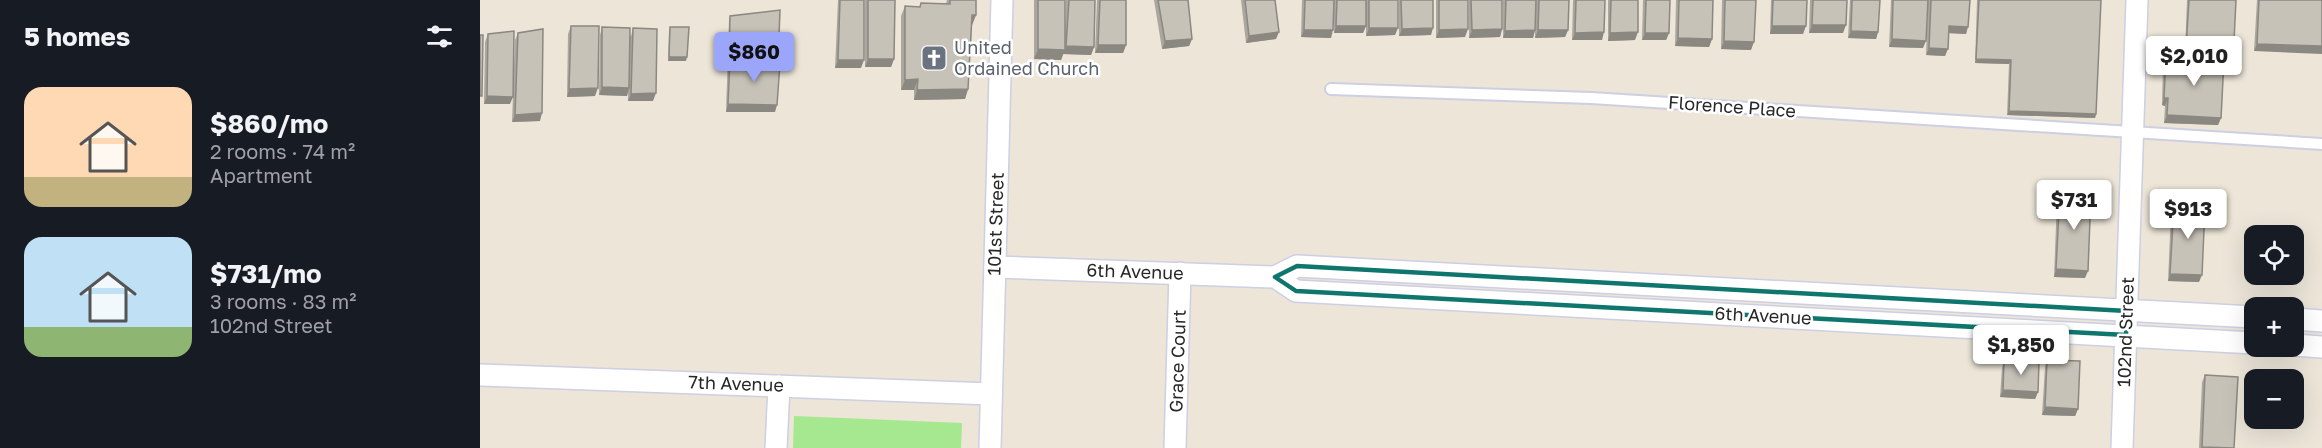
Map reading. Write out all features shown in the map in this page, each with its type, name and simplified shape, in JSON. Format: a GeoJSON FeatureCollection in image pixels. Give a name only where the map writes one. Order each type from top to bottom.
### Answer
{"type":"FeatureCollection","features":[{"type":"Feature","properties":{"kind":"street","name":"101st Street"},"geometry":{"type":"LineString","coordinates":[[990,448],[1002,0]]}},
{"type":"Feature","properties":{"kind":"street","name":"102nd Street"},"geometry":{"type":"LineString","coordinates":[[2122,448],[2137,0]]}},
{"type":"Feature","properties":{"kind":"street","name":"6th Avenue"},"geometry":{"type":"LineString","coordinates":[[995,267],[1275,277],[1297,266],[2244,317]]}},
{"type":"Feature","properties":{"kind":"street","name":"Grace Court"},"geometry":{"type":"LineString","coordinates":[[1175,448],[1180,273]]}},
{"type":"Feature","properties":{"kind":"street","name":"6th Avenue"},"geometry":{"type":"LineString","coordinates":[[1275,277],[1296,291],[2244,342]]}},
{"type":"Feature","properties":{"kind":"street"},"geometry":{"type":"LineString","coordinates":[[2304,320],[2322,321]]}},
{"type":"Feature","properties":{"kind":"street"},"geometry":{"type":"LineString","coordinates":[[2304,346],[2322,347]]}},
{"type":"Feature","properties":{"kind":"street","name":"7th Avenue"},"geometry":{"type":"LineString","coordinates":[[480,375],[991,394]]}},
{"type":"Feature","properties":{"kind":"street"},"geometry":{"type":"LineString","coordinates":[[776,448],[779,386]]}},
{"type":"Feature","properties":{"kind":"lane","name":"Florence Place"},"geometry":{"type":"LineString","coordinates":[[1331,89],[1591,98],[2322,144]]}},
{"type":"Feature","properties":{"kind":"highlighted area"},"geometry":{"type":"Polygon","coordinates":[[[1297,266],[2127,311],[2126,335],[1296,291],[1275,277],[1297,266]]]}},
{"type":"Feature","properties":{"kind":"green space"},"geometry":{"type":"Polygon","coordinates":[[[794,416],[962,423],[961,448],[793,448],[794,416]]]}},
{"type":"Feature","properties":{"kind":"building"},"geometry":{"type":"Polygon","coordinates":[[[840,0],[864,0],[864,60],[838,60],[840,0]]]}},
{"type":"Feature","properties":{"kind":"building"},"geometry":{"type":"Polygon","coordinates":[[[868,0],[895,0],[894,59],[868,59],[868,0]]]}},
{"type":"Feature","properties":{"kind":"building","name":"United Ordained Church"},"geometry":{"type":"Polygon","coordinates":[[[950,0],[976,0],[976,15],[972,15],[968,89],[917,90],[918,79],[905,80],[905,6],[920,7],[921,3],[950,4],[950,0]]]}},
{"type":"Feature","properties":{"kind":"building"},"geometry":{"type":"Polygon","coordinates":[[[1038,0],[1065,0],[1065,50],[1038,49],[1038,0]]]}},
{"type":"Feature","properties":{"kind":"building"},"geometry":{"type":"Polygon","coordinates":[[[1069,0],[1095,0],[1094,47],[1066,46],[1069,0]]]}},
{"type":"Feature","properties":{"kind":"building"},"geometry":{"type":"Polygon","coordinates":[[[1100,0],[1126,0],[1126,45],[1098,45],[1100,0]]]}},
{"type":"Feature","properties":{"kind":"building"},"geometry":{"type":"Polygon","coordinates":[[[1158,0],[1188,0],[1192,39],[1165,41],[1158,0]]]}},
{"type":"Feature","properties":{"kind":"building"},"geometry":{"type":"Polygon","coordinates":[[[1245,0],[1275,0],[1279,32],[1249,36],[1245,0]]]}},
{"type":"Feature","properties":{"kind":"building"},"geometry":{"type":"Polygon","coordinates":[[[1305,0],[1334,0],[1333,30],[1304,30],[1305,0]]]}},
{"type":"Feature","properties":{"kind":"building"},"geometry":{"type":"Polygon","coordinates":[[[1337,0],[1366,0],[1366,26],[1336,26],[1337,0]]]}},
{"type":"Feature","properties":{"kind":"building"},"geometry":{"type":"Polygon","coordinates":[[[1369,0],[1398,0],[1398,28],[1369,28],[1369,0]]]}},
{"type":"Feature","properties":{"kind":"building"},"geometry":{"type":"Polygon","coordinates":[[[1401,0],[1433,0],[1433,28],[1402,29],[1401,0]]]}},
{"type":"Feature","properties":{"kind":"building"},"geometry":{"type":"Polygon","coordinates":[[[1439,0],[1468,0],[1468,29],[1439,30],[1439,0]]]}},
{"type":"Feature","properties":{"kind":"building"},"geometry":{"type":"Polygon","coordinates":[[[1471,0],[1502,0],[1502,29],[1472,30],[1471,0]]]}},
{"type":"Feature","properties":{"kind":"building"},"geometry":{"type":"Polygon","coordinates":[[[1506,0],[1536,0],[1535,30],[1505,31],[1506,0]]]}},
{"type":"Feature","properties":{"kind":"building"},"geometry":{"type":"Polygon","coordinates":[[[1539,0],[1569,0],[1568,30],[1538,30],[1539,0]]]}},
{"type":"Feature","properties":{"kind":"building"},"geometry":{"type":"Polygon","coordinates":[[[1576,0],[1605,0],[1604,32],[1575,33],[1576,0]]]}},
{"type":"Feature","properties":{"kind":"building"},"geometry":{"type":"Polygon","coordinates":[[[1611,0],[1638,0],[1638,32],[1610,33],[1611,0]]]}},
{"type":"Feature","properties":{"kind":"building"},"geometry":{"type":"Polygon","coordinates":[[[1646,0],[1670,0],[1669,33],[1645,33],[1646,0]]]}},
{"type":"Feature","properties":{"kind":"building"},"geometry":{"type":"Polygon","coordinates":[[[1679,0],[1713,0],[1712,39],[1678,38],[1679,0]]]}},
{"type":"Feature","properties":{"kind":"building"},"geometry":{"type":"Polygon","coordinates":[[[1725,0],[1756,0],[1754,42],[1724,41],[1725,0]]]}},
{"type":"Feature","properties":{"kind":"building"},"geometry":{"type":"Polygon","coordinates":[[[1773,0],[1807,0],[1806,26],[1772,26],[1773,0]]]}},
{"type":"Feature","properties":{"kind":"building"},"geometry":{"type":"Polygon","coordinates":[[[1813,0],[1847,0],[1846,25],[1812,25],[1813,0]]]}},
{"type":"Feature","properties":{"kind":"building"},"geometry":{"type":"Polygon","coordinates":[[[1852,0],[1880,0],[1878,32],[1851,31],[1852,0]]]}},
{"type":"Feature","properties":{"kind":"building"},"geometry":{"type":"Polygon","coordinates":[[[1893,0],[1928,0],[1926,41],[1892,39],[1893,0]]]}},
{"type":"Feature","properties":{"kind":"building"},"geometry":{"type":"Polygon","coordinates":[[[1931,0],[1970,0],[1968,27],[1949,26],[1948,49],[1929,48],[1931,0]]]}},
{"type":"Feature","properties":{"kind":"building"},"geometry":{"type":"Polygon","coordinates":[[[1979,0],[2101,0],[2096,114],[2009,111],[2011,60],[1976,59],[1979,0]]]}},
{"type":"Feature","properties":{"kind":"building"},"geometry":{"type":"Polygon","coordinates":[[[2189,0],[2236,0],[2234,41],[2221,50],[2186,48],[2189,0]]]}},
{"type":"Feature","properties":{"kind":"building"},"geometry":{"type":"Polygon","coordinates":[[[2259,0],[2322,0],[2322,46],[2257,44],[2259,0]]]}},
{"type":"Feature","properties":{"kind":"building"},"geometry":{"type":"Polygon","coordinates":[[[780,10],[778,63],[730,60],[729,63],[730,16],[780,10]]]}},
{"type":"Feature","properties":{"kind":"building"},"geometry":{"type":"Polygon","coordinates":[[[571,26],[599,26],[598,88],[569,89],[571,26]]]}},
{"type":"Feature","properties":{"kind":"building"},"geometry":{"type":"Polygon","coordinates":[[[602,27],[630,28],[629,88],[602,87],[602,27]]]}},
{"type":"Feature","properties":{"kind":"building"},"geometry":{"type":"Polygon","coordinates":[[[670,27],[689,27],[687,57],[669,57],[670,27]]]}},
{"type":"Feature","properties":{"kind":"building"},"geometry":{"type":"Polygon","coordinates":[[[633,28],[657,29],[656,93],[631,94],[633,28]]]}},
{"type":"Feature","properties":{"kind":"building"},"geometry":{"type":"Polygon","coordinates":[[[543,29],[542,113],[515,115],[518,33],[543,29]]]}},
{"type":"Feature","properties":{"kind":"building"},"geometry":{"type":"Polygon","coordinates":[[[514,31],[513,97],[487,96],[488,34],[514,31]]]}},
{"type":"Feature","properties":{"kind":"building"},"geometry":{"type":"Polygon","coordinates":[[[480,35],[483,35],[482,96],[480,96],[480,35]]]}},
{"type":"Feature","properties":{"kind":"building"},"geometry":{"type":"Polygon","coordinates":[[[2166,57],[2224,60],[2221,118],[2167,115],[2168,98],[2164,98],[2166,57]]]}},
{"type":"Feature","properties":{"kind":"building"},"geometry":{"type":"Polygon","coordinates":[[[730,60],[780,63],[777,105],[728,104],[730,60]]]}},
{"type":"Feature","properties":{"kind":"building"},"geometry":{"type":"Polygon","coordinates":[[[2060,191],[2091,193],[2088,271],[2056,269],[2060,191]]]}},
{"type":"Feature","properties":{"kind":"building"},"geometry":{"type":"Polygon","coordinates":[[[2174,205],[2205,207],[2202,275],[2170,274],[2174,205]]]}},
{"type":"Feature","properties":{"kind":"building"},"geometry":{"type":"Polygon","coordinates":[[[2047,360],[2080,361],[2078,409],[2045,407],[2047,360]]]}},
{"type":"Feature","properties":{"kind":"building"},"geometry":{"type":"Polygon","coordinates":[[[2004,361],[2039,362],[2038,392],[2003,390],[2004,361]]]}},
{"type":"Feature","properties":{"kind":"building"},"geometry":{"type":"Polygon","coordinates":[[[2205,375],[2238,377],[2234,448],[2202,447],[2205,375]]]}},
{"type":"Feature","properties":{"kind":"place","name":"United Ordained Church"},"geometry":{"type":"Point","coordinates":[934,58]}}]}
